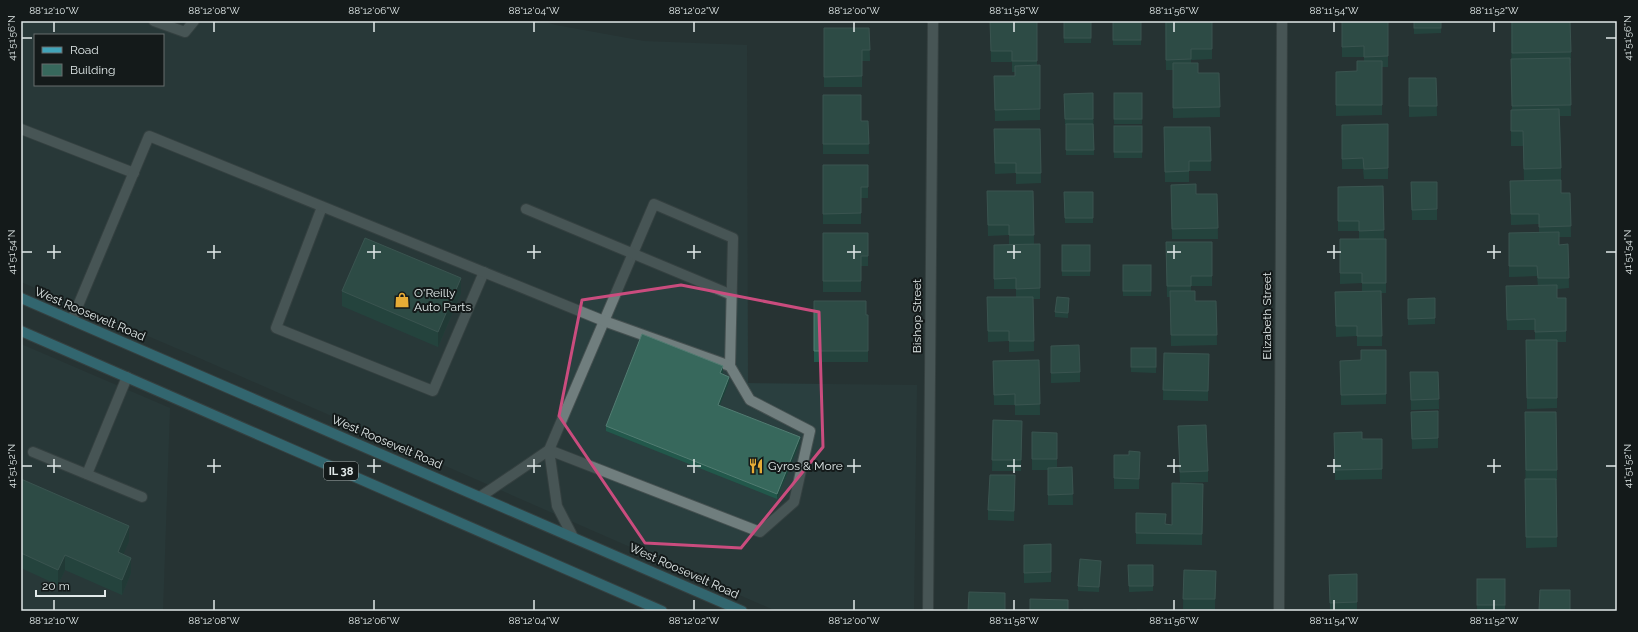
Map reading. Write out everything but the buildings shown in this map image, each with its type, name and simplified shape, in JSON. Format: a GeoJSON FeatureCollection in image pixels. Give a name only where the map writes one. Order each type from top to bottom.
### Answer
{"type":"FeatureCollection","features":[{"type":"Feature","properties":{"kind":"main road","name":"West Roosevelt Road"},"geometry":{"type":"LineString","coordinates":[[21,298],[742,611]]}},
{"type":"Feature","properties":{"kind":"main road","name":"IL 38"},"geometry":{"type":"LineString","coordinates":[[21,331],[662,611]]}},
{"type":"Feature","properties":{"kind":"street"},"geometry":{"type":"LineString","coordinates":[[154,21],[184,32],[194,21]]}},
{"type":"Feature","properties":{"kind":"street","name":"Bishop Street"},"geometry":{"type":"LineString","coordinates":[[928,611],[933,21]]}},
{"type":"Feature","properties":{"kind":"street","name":"Elizabeth Street"},"geometry":{"type":"LineString","coordinates":[[1279,611],[1282,21]]}},
{"type":"Feature","properties":{"kind":"street"},"geometry":{"type":"LineString","coordinates":[[21,129],[134,173]]}},
{"type":"Feature","properties":{"kind":"street"},"geometry":{"type":"LineString","coordinates":[[72,320],[149,136],[604,321],[730,366]]}},
{"type":"Feature","properties":{"kind":"street"},"geometry":{"type":"LineString","coordinates":[[549,450],[760,532],[794,502],[810,431],[750,400],[730,366],[733,238],[654,204],[549,450],[557,506],[572,537]]}},
{"type":"Feature","properties":{"kind":"street"},"geometry":{"type":"LineString","coordinates":[[322,207],[276,328],[283,331],[434,391],[484,272]]}},
{"type":"Feature","properties":{"kind":"street"},"geometry":{"type":"LineString","coordinates":[[526,209],[732,295]]}},
{"type":"Feature","properties":{"kind":"street"},"geometry":{"type":"LineString","coordinates":[[87,474],[127,377]]}},
{"type":"Feature","properties":{"kind":"street"},"geometry":{"type":"LineString","coordinates":[[480,497],[549,450]]}},
{"type":"Feature","properties":{"kind":"street"},"geometry":{"type":"LineString","coordinates":[[33,452],[142,497]]}},
{"type":"Feature","properties":{"kind":"highlighted area"},"geometry":{"type":"Polygon","coordinates":[[[681,285],[819,312],[823,447],[741,548],[645,543],[559,416],[582,300],[681,285]]]}},
{"type":"Feature","properties":{"kind":"shaded area"},"geometry":{"type":"Polygon","coordinates":[[[21,21],[541,21],[644,41],[747,45],[748,383],[917,385],[914,611],[776,611],[197,357],[21,282],[21,21]]]}},
{"type":"Feature","properties":{"kind":"shaded area"},"geometry":{"type":"Polygon","coordinates":[[[21,344],[170,408],[163,611],[21,611],[21,344]]]}},
{"type":"Feature","properties":{"kind":"place","name":"O'Reilly Auto Parts"},"geometry":{"type":"Point","coordinates":[402,300]}},
{"type":"Feature","properties":{"kind":"place","name":"Gyros & More"},"geometry":{"type":"Point","coordinates":[756,466]}}]}
